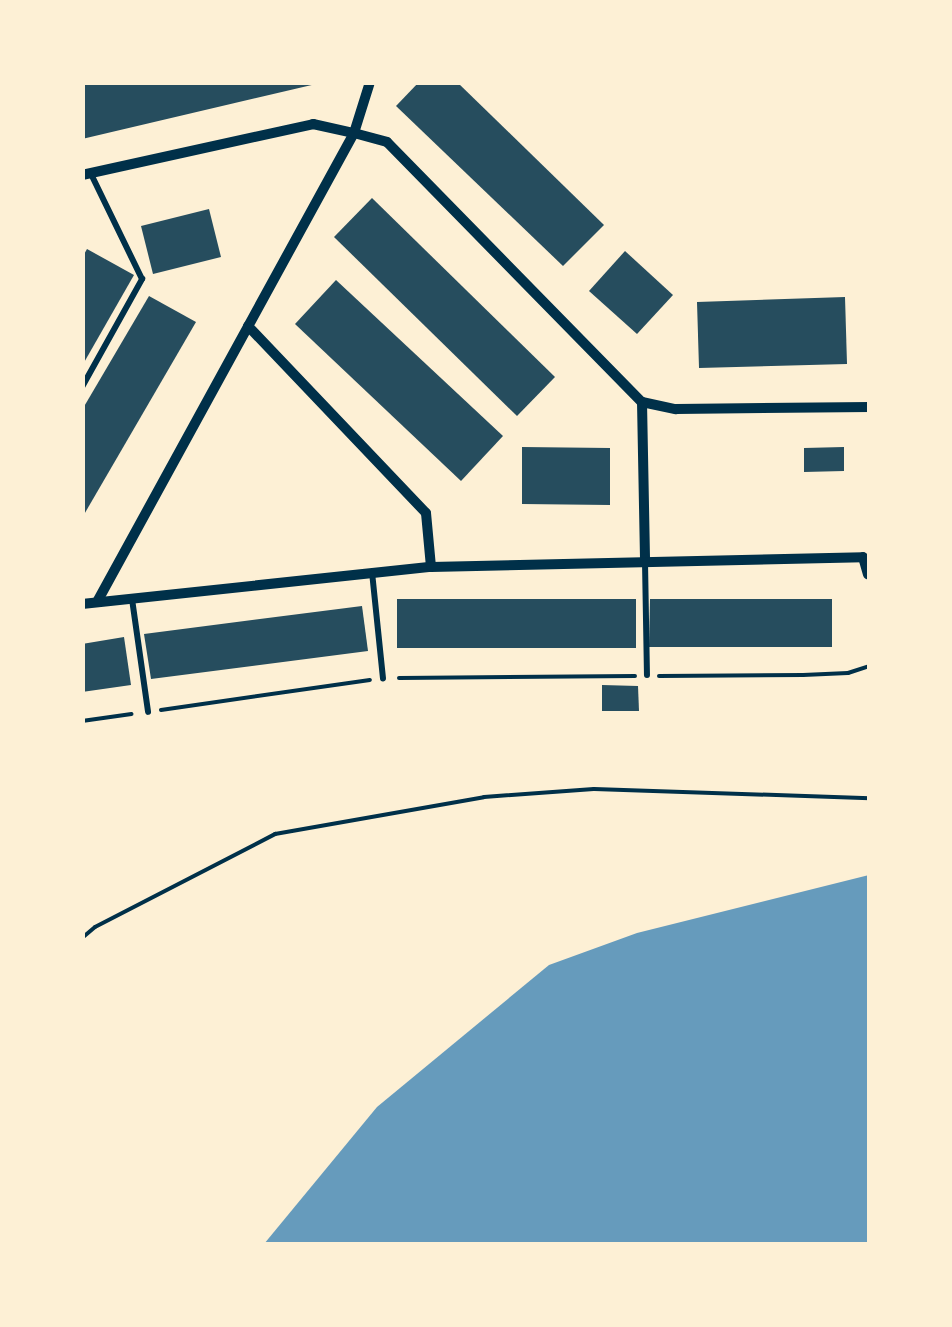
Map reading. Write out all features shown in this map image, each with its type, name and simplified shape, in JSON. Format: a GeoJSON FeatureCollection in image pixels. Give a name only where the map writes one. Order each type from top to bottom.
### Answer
{"type":"FeatureCollection","features":[{"type":"Feature","properties":{"kind":"street"},"geometry":{"type":"LineString","coordinates":[[98,602],[354,133],[370,82]]}},
{"type":"Feature","properties":{"kind":"street"},"geometry":{"type":"LineString","coordinates":[[87,175],[313,124],[387,142],[642,402],[676,409],[870,406]]}},
{"type":"Feature","properties":{"kind":"street"},"geometry":{"type":"LineString","coordinates":[[248,326],[426,513],[430,567]]}},
{"type":"Feature","properties":{"kind":"street"},"geometry":{"type":"LineString","coordinates":[[642,402],[645,562]]}},
{"type":"Feature","properties":{"kind":"street"},"geometry":{"type":"LineString","coordinates":[[82,604],[430,567],[863,557],[868,574]]}},
{"type":"Feature","properties":{"kind":"lane"},"geometry":{"type":"LineString","coordinates":[[82,387],[142,279],[87,175]]}},
{"type":"Feature","properties":{"kind":"lane"},"geometry":{"type":"LineString","coordinates":[[645,562],[647,676]]}},
{"type":"Feature","properties":{"kind":"lane"},"geometry":{"type":"LineString","coordinates":[[372,572],[384,678]]}},
{"type":"Feature","properties":{"kind":"lane"},"geometry":{"type":"LineString","coordinates":[[131,598],[148,712]]}},
{"type":"Feature","properties":{"kind":"path"},"geometry":{"type":"LineString","coordinates":[[82,721],[384,678],[803,675],[848,672],[870,666]]}},
{"type":"Feature","properties":{"kind":"path"},"geometry":{"type":"LineString","coordinates":[[82,938],[95,926],[276,834],[484,797],[594,789],[870,798]]}},
{"type":"Feature","properties":{"kind":"water"},"geometry":{"type":"Polygon","coordinates":[[[869,875],[869,1244],[264,1244],[377,1107],[549,965],[637,933],[869,875]]]}},
{"type":"Feature","properties":{"kind":"building"},"geometry":{"type":"Polygon","coordinates":[[[82,82],[316,82],[316,84],[82,139],[82,82]]]}},
{"type":"Feature","properties":{"kind":"building"},"geometry":{"type":"Polygon","coordinates":[[[419,82],[457,82],[604,225],[563,266],[396,106],[419,82]]]}},
{"type":"Feature","properties":{"kind":"building"},"geometry":{"type":"Polygon","coordinates":[[[372,198],[555,377],[517,416],[334,237],[372,198]]]}},
{"type":"Feature","properties":{"kind":"building"},"geometry":{"type":"Polygon","coordinates":[[[209,209],[221,257],[153,274],[141,226],[209,209]]]}},
{"type":"Feature","properties":{"kind":"building"},"geometry":{"type":"Polygon","coordinates":[[[87,249],[134,275],[82,366],[82,258],[87,249]]]}},
{"type":"Feature","properties":{"kind":"building"},"geometry":{"type":"Polygon","coordinates":[[[625,251],[673,295],[637,334],[589,291],[625,251]]]}},
{"type":"Feature","properties":{"kind":"building"},"geometry":{"type":"Polygon","coordinates":[[[336,280],[503,436],[461,481],[295,324],[336,280]]]}},
{"type":"Feature","properties":{"kind":"building"},"geometry":{"type":"Polygon","coordinates":[[[149,296],[196,322],[82,518],[82,410],[149,296]]]}},
{"type":"Feature","properties":{"kind":"building"},"geometry":{"type":"Polygon","coordinates":[[[845,297],[847,364],[699,368],[697,302],[845,297]]]}},
{"type":"Feature","properties":{"kind":"building"},"geometry":{"type":"Polygon","coordinates":[[[522,447],[610,448],[610,505],[522,504],[522,447]]]}},
{"type":"Feature","properties":{"kind":"building"},"geometry":{"type":"Polygon","coordinates":[[[844,447],[844,471],[804,472],[804,448],[844,447]]]}},
{"type":"Feature","properties":{"kind":"building"},"geometry":{"type":"Polygon","coordinates":[[[397,599],[636,599],[636,648],[397,648],[397,599]]]}},
{"type":"Feature","properties":{"kind":"building"},"geometry":{"type":"Polygon","coordinates":[[[650,599],[832,599],[832,647],[649,647],[650,599]]]}},
{"type":"Feature","properties":{"kind":"building"},"geometry":{"type":"Polygon","coordinates":[[[362,606],[368,651],[151,679],[144,634],[362,606]]]}},
{"type":"Feature","properties":{"kind":"building"},"geometry":{"type":"Polygon","coordinates":[[[124,637],[131,685],[82,692],[82,644],[124,637]]]}},
{"type":"Feature","properties":{"kind":"building"},"geometry":{"type":"Polygon","coordinates":[[[602,685],[638,686],[639,711],[602,711],[602,685]]]}}]}
